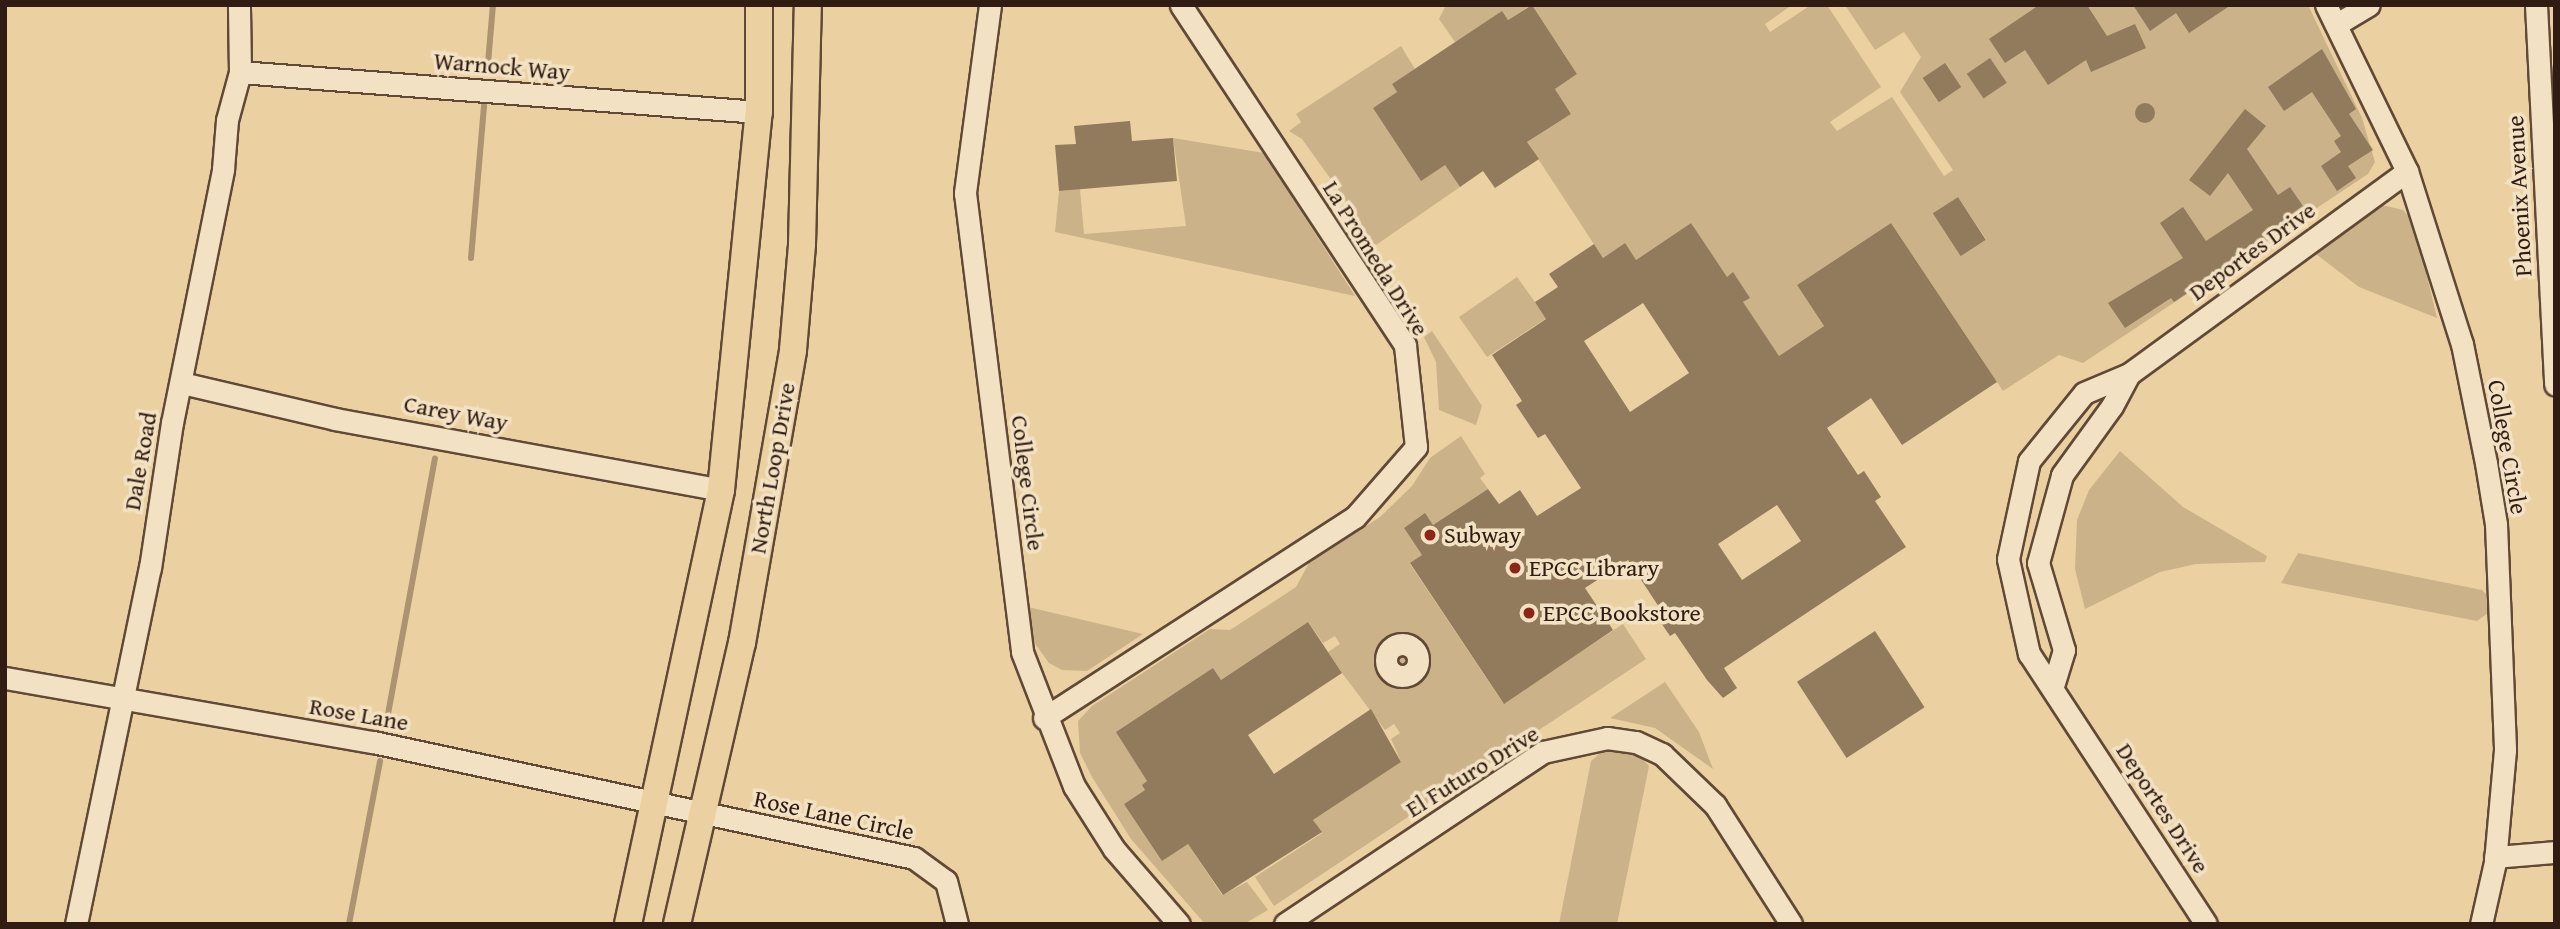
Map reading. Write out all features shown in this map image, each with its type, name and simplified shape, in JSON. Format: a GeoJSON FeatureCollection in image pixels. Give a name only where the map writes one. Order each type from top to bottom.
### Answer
{"type":"FeatureCollection","features":[{"type":"Feature","properties":{"kind":"main road","name":"North Loop Drive"},"geometry":{"type":"LineString","coordinates":[[628,924],[721,490],[759,111],[759,5]]}},
{"type":"Feature","properties":{"kind":"main road","name":"North Loop Drive"},"geometry":{"type":"LineString","coordinates":[[677,924],[742,643],[793,350],[802,244],[808,5]]}},
{"type":"Feature","properties":{"kind":"street","name":"Dale Road"},"geometry":{"type":"LineString","coordinates":[[76,924],[120,698],[150,568],[159,496],[223,169],[227,120],[240,72],[239,5]]}},
{"type":"Feature","properties":{"kind":"street","name":"College Circle"},"geometry":{"type":"LineString","coordinates":[[990,5],[965,192],[1023,652],[1044,718],[1074,786],[1114,849],[1179,924]]}},
{"type":"Feature","properties":{"kind":"street","name":"La Promeda Drive"},"geometry":{"type":"LineString","coordinates":[[1044,718],[1355,517],[1416,447],[1405,345],[1181,5]]}},
{"type":"Feature","properties":{"kind":"street","name":"College Circle"},"geometry":{"type":"LineString","coordinates":[[2326,5],[2407,172],[2462,344],[2496,524],[2505,750],[2495,858],[2481,924]]}},
{"type":"Feature","properties":{"kind":"street"},"geometry":{"type":"LineString","coordinates":[[2337,24],[2369,5]]}},
{"type":"Feature","properties":{"kind":"street","name":"Phoenix Avenue"},"geometry":{"type":"LineString","coordinates":[[2536,5],[2555,385]]}},
{"type":"Feature","properties":{"kind":"street","name":"Warnock Way"},"geometry":{"type":"LineString","coordinates":[[240,72],[759,111]]}},
{"type":"Feature","properties":{"kind":"street","name":"Deportes Drive"},"geometry":{"type":"LineString","coordinates":[[2206,924],[2053,686],[2029,654],[2008,559],[2029,461],[2084,393],[2129,374],[2407,172]]}},
{"type":"Feature","properties":{"kind":"street","name":"Deportes Drive"},"geometry":{"type":"LineString","coordinates":[[2053,686],[2063,650],[2038,563],[2062,475],[2112,407],[2129,374]]}},
{"type":"Feature","properties":{"kind":"street","name":"Carey Way"},"geometry":{"type":"LineString","coordinates":[[182,383],[335,418],[721,490]]}},
{"type":"Feature","properties":{"kind":"street","name":"Rose Lane"},"geometry":{"type":"LineString","coordinates":[[5,678],[373,743],[701,815]]}},
{"type":"Feature","properties":{"kind":"street","name":"El Futuro Drive"},"geometry":{"type":"LineString","coordinates":[[1284,924],[1543,752],[1607,738],[1636,742],[1662,754],[1715,805],[1791,924]]}},
{"type":"Feature","properties":{"kind":"street","name":"Rose Lane Circle"},"geometry":{"type":"LineString","coordinates":[[701,815],[914,858],[930,865],[946,881],[957,924]]}},
{"type":"Feature","properties":{"kind":"street"},"geometry":{"type":"LineString","coordinates":[[2495,858],[2555,852]]}},
{"type":"Feature","properties":{"kind":"shaded area"},"geometry":{"type":"Polygon","coordinates":[[[1446,5],[1531,5],[1508,20],[1455,42],[1439,19],[1446,5]]]}},
{"type":"Feature","properties":{"kind":"shaded area"},"geometry":{"type":"Polygon","coordinates":[[[1532,5],[1792,5],[1765,24],[1770,32],[1811,5],[1827,5],[1881,87],[1830,122],[1837,131],[1892,97],[1944,176],[1953,170],[1900,92],[1921,57],[1904,32],[1875,50],[1845,5],[2308,5],[2362,118],[2375,162],[2368,174],[2083,363],[2059,355],[2003,391],[1891,223],[1797,285],[1824,326],[1779,356],[1741,304],[1749,298],[1733,273],[1724,279],[1691,223],[1621,270],[1625,243],[1603,258],[1527,142],[1571,114],[1555,89],[1577,74],[1532,5]],[[1958,197],[1934,213],[1986,240],[1958,197]]]}},
{"type":"Feature","properties":{"kind":"shaded area"},"geometry":{"type":"Polygon","coordinates":[[[1401,46],[1415,69],[1392,84],[1397,92],[1373,108],[1445,165],[1460,187],[1376,245],[1361,237],[1345,199],[1302,139],[1289,131],[1301,122],[1296,114],[1401,46]]]}},
{"type":"Feature","properties":{"kind":"shaded area"},"geometry":{"type":"Polygon","coordinates":[[[1173,138],[1264,153],[1355,296],[1055,232],[1059,191],[1080,189],[1084,234],[1186,226],[1173,138]]]}},
{"type":"Feature","properties":{"kind":"shaded area"},"geometry":{"type":"Polygon","coordinates":[[[2378,204],[2403,210],[2414,223],[2437,318],[2359,287],[2316,254],[2316,246],[2378,204]]]}},
{"type":"Feature","properties":{"kind":"shaded area"},"geometry":{"type":"Polygon","coordinates":[[[1517,277],[1535,302],[1562,308],[1487,357],[1459,317],[1517,277]]]}},
{"type":"Feature","properties":{"kind":"shaded area"},"geometry":{"type":"Polygon","coordinates":[[[1432,331],[1482,406],[1476,425],[1439,410],[1436,362],[1424,337],[1432,331]]]}},
{"type":"Feature","properties":{"kind":"shaded area"},"geometry":{"type":"Polygon","coordinates":[[[1461,436],[1485,474],[1480,478],[1488,489],[1433,525],[1425,514],[1404,528],[1422,555],[1410,564],[1503,703],[1623,624],[1646,659],[1274,906],[1255,877],[1322,833],[1313,820],[1401,762],[1391,739],[1400,733],[1394,724],[1385,730],[1342,673],[1328,652],[1340,644],[1335,636],[1323,643],[1308,622],[1221,680],[1213,668],[1139,768],[1147,781],[1145,790],[1124,804],[1188,844],[1222,895],[1247,882],[1268,910],[1244,924],[1205,924],[1131,839],[1092,777],[1080,753],[1078,721],[1092,706],[1210,629],[1230,630],[1296,587],[1309,563],[1380,517],[1412,486],[1430,458],[1461,436]]]}},
{"type":"Feature","properties":{"kind":"shaded area"},"geometry":{"type":"Polygon","coordinates":[[[2120,451],[2183,507],[2267,556],[2265,562],[2196,564],[2160,572],[2085,609],[2075,569],[2077,520],[2089,490],[2120,451]]]}},
{"type":"Feature","properties":{"kind":"shaded area"},"geometry":{"type":"Polygon","coordinates":[[[2298,553],[2482,590],[2488,596],[2488,613],[2477,621],[2281,583],[2298,553]]]}},
{"type":"Feature","properties":{"kind":"shaded area"},"geometry":{"type":"Polygon","coordinates":[[[1028,607],[1143,634],[1087,671],[1062,670],[1049,663],[1031,638],[1028,607]]]}},
{"type":"Feature","properties":{"kind":"shaded area"},"geometry":{"type":"Polygon","coordinates":[[[1665,682],[1699,732],[1713,769],[1655,728],[1610,718],[1665,682]]]}},
{"type":"Feature","properties":{"kind":"shaded area"},"geometry":{"type":"Polygon","coordinates":[[[1606,748],[1641,757],[1649,766],[1617,924],[1559,924],[1591,761],[1606,748]]]}},
{"type":"Feature","properties":{"kind":"building"},"geometry":{"type":"Polygon","coordinates":[[[1532,5],[1577,74],[1555,89],[1571,114],[1527,142],[1539,159],[1495,188],[1483,171],[1460,187],[1445,165],[1421,181],[1373,108],[1397,92],[1392,84],[1502,11],[1508,20],[1532,5]]]}},
{"type":"Feature","properties":{"kind":"building"},"geometry":{"type":"Polygon","coordinates":[[[2039,5],[2087,5],[2107,36],[2135,24],[2146,48],[2091,72],[2086,60],[2048,85],[2025,50],[2005,63],[1989,39],[2039,5]]]}},
{"type":"Feature","properties":{"kind":"building"},"geometry":{"type":"Polygon","coordinates":[[[2133,5],[2231,5],[2189,33],[2176,13],[2150,31],[2133,5]]]}},
{"type":"Feature","properties":{"kind":"building"},"geometry":{"type":"Polygon","coordinates":[[[2322,49],[2356,109],[2349,114],[2373,150],[2348,166],[2356,178],[2337,191],[2321,166],[2341,152],[2334,141],[2341,136],[2312,92],[2284,111],[2268,87],[2322,49]]]}},
{"type":"Feature","properties":{"kind":"building"},"geometry":{"type":"Polygon","coordinates":[[[1990,58],[2007,83],[1984,99],[1967,74],[1990,58]]]}},
{"type":"Feature","properties":{"kind":"building"},"geometry":{"type":"Polygon","coordinates":[[[1945,63],[1961,87],[1939,102],[1923,78],[1945,63]]]}},
{"type":"Feature","properties":{"kind":"building"},"geometry":{"type":"Polygon","coordinates":[[[2145,103],[2152,106],[2155,113],[2152,120],[2145,123],[2138,120],[2135,113],[2138,106],[2145,103]]]}},
{"type":"Feature","properties":{"kind":"building"},"geometry":{"type":"Polygon","coordinates":[[[2245,109],[2266,126],[2247,149],[2278,195],[2290,187],[2307,212],[2174,302],[2171,298],[2125,328],[2108,303],[2183,258],[2160,223],[2183,207],[2206,241],[2253,210],[2228,173],[2210,196],[2189,180],[2245,109]]]}},
{"type":"Feature","properties":{"kind":"building"},"geometry":{"type":"Polygon","coordinates":[[[1130,121],[1132,141],[1173,138],[1177,181],[1059,191],[1055,145],[1076,144],[1074,126],[1130,121]]]}},
{"type":"Feature","properties":{"kind":"building"},"geometry":{"type":"Polygon","coordinates":[[[1958,197],[1986,240],[1961,256],[1933,213],[1958,197]]]}},
{"type":"Feature","properties":{"kind":"building"},"geometry":{"type":"Polygon","coordinates":[[[1691,223],[1727,277],[1733,272],[1750,298],[1743,302],[1779,356],[1824,326],[1797,285],[1891,223],[1997,382],[1902,445],[1871,398],[1827,428],[1858,475],[1864,471],[1881,497],[1875,501],[1906,547],[1724,668],[1737,688],[1723,698],[1707,680],[1675,633],[1670,636],[1653,611],[1659,607],[1628,560],[1585,588],[1613,630],[1504,704],[1410,563],[1422,555],[1404,528],[1425,513],[1433,525],[1488,489],[1499,504],[1520,490],[1537,516],[1581,488],[1545,434],[1538,438],[1516,405],[1522,401],[1492,355],[1546,319],[1535,302],[1558,287],[1549,274],[1594,244],[1603,258],[1625,243],[1636,260],[1691,223]],[[1643,303],[1584,341],[1630,412],[1689,373],[1643,303]],[[1777,505],[1718,544],[1742,580],[1801,541],[1777,505]]]}},
{"type":"Feature","properties":{"kind":"building"},"geometry":{"type":"Polygon","coordinates":[[[1308,622],[1342,673],[1248,735],[1274,774],[1371,709],[1401,762],[1313,820],[1322,832],[1223,895],[1188,844],[1162,861],[1124,804],[1145,790],[1142,785],[1147,781],[1116,732],[1213,668],[1221,680],[1308,622]]]}},
{"type":"Feature","properties":{"kind":"building"},"geometry":{"type":"Polygon","coordinates":[[[1875,631],[1925,707],[1847,758],[1797,682],[1875,631]]]}},
{"type":"Feature","properties":{"kind":"waterway"},"geometry":{"type":"LineString","coordinates":[[488,63],[493,5]]}},
{"type":"Feature","properties":{"kind":"waterway"},"geometry":{"type":"LineString","coordinates":[[471,258],[484,106]]}},
{"type":"Feature","properties":{"kind":"waterway"},"geometry":{"type":"LineString","coordinates":[[386,725],[435,458]]}},
{"type":"Feature","properties":{"kind":"waterway"},"geometry":{"type":"LineString","coordinates":[[349,924],[380,761]]}},
{"type":"Feature","properties":{"kind":"place","name":"Subway"},"geometry":{"type":"Point","coordinates":[1430,535]}},
{"type":"Feature","properties":{"kind":"place","name":"EPCC Library"},"geometry":{"type":"Point","coordinates":[1515,568]}},
{"type":"Feature","properties":{"kind":"place","name":"EPCC Bookstore"},"geometry":{"type":"Point","coordinates":[1529,613]}}]}
